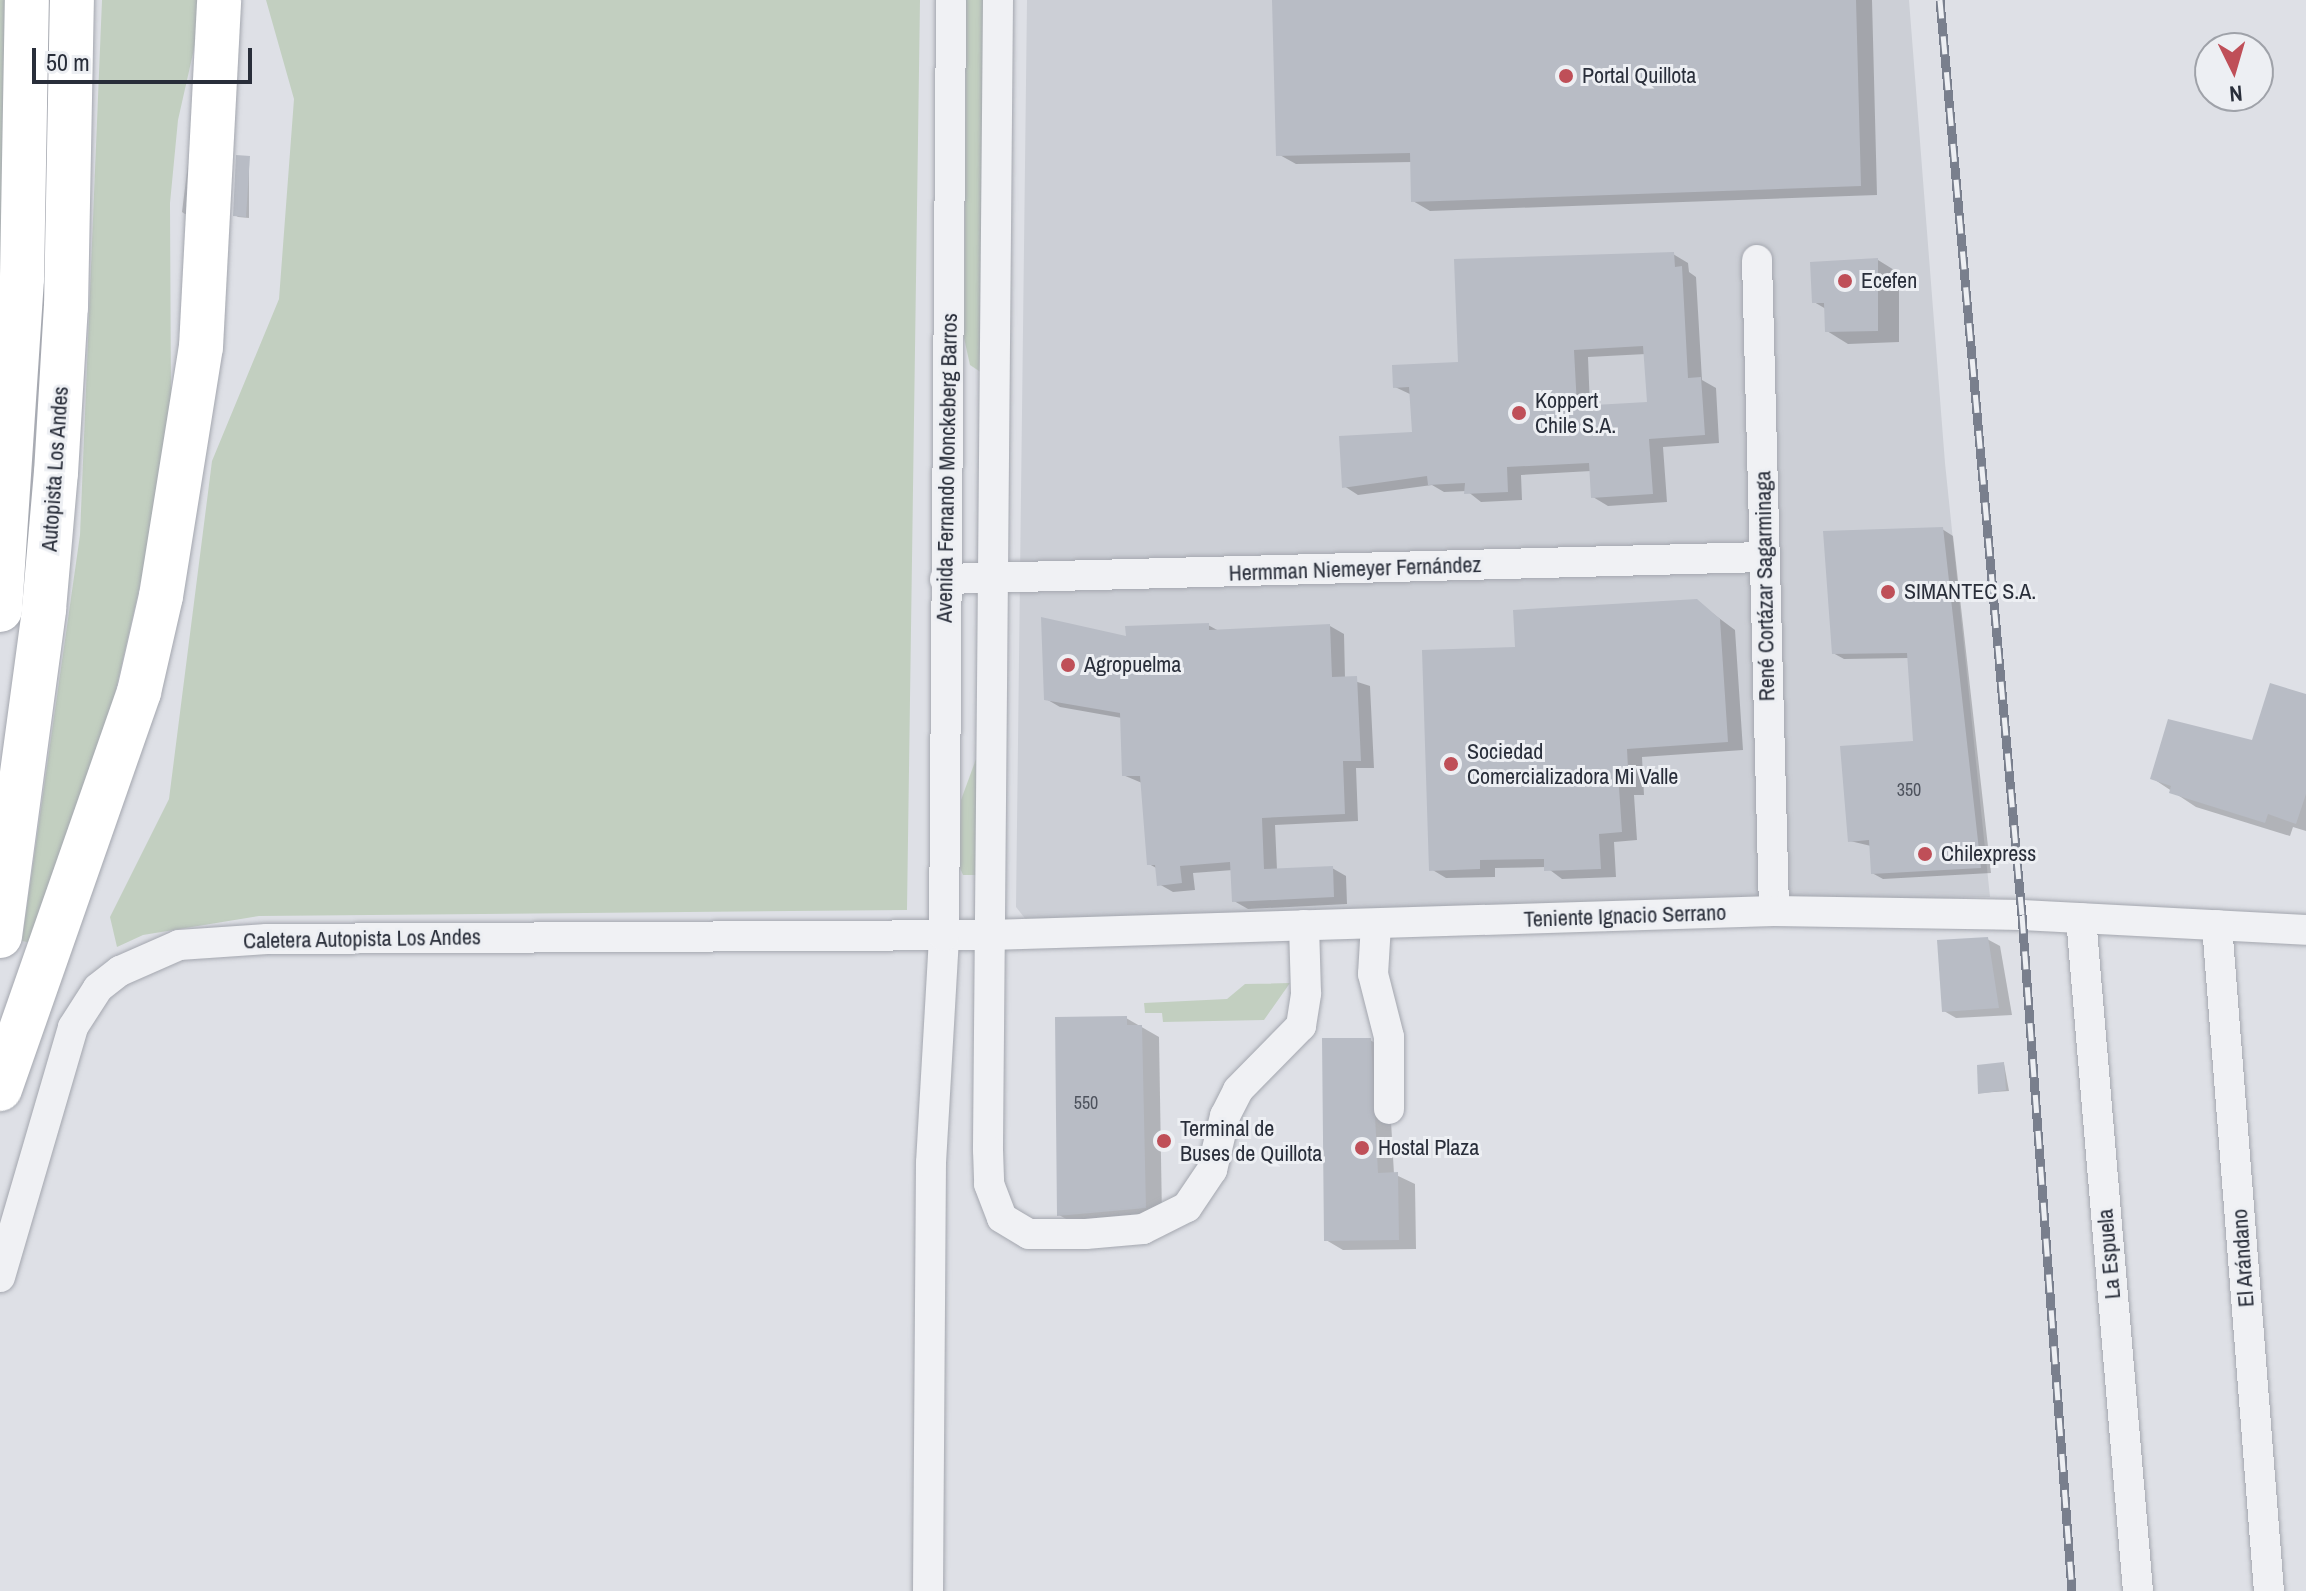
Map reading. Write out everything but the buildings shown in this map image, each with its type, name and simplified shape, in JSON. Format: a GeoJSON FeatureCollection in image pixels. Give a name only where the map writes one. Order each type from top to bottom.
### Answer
{"type":"FeatureCollection","features":[{"type":"Feature","properties":{"kind":"highway","name":"Autopista Los Andes"},"geometry":{"type":"LineString","coordinates":[[0,610],[22,293],[27,0]]}},
{"type":"Feature","properties":{"kind":"highway","name":"Autopista Los Andes"},"geometry":{"type":"LineString","coordinates":[[0,936],[44,609],[56,473],[66,307],[72,0]]}},
{"type":"Feature","properties":{"kind":"highway"},"geometry":{"type":"LineString","coordinates":[[0,1089],[130,719],[161,596],[201,347],[219,0]]}},
{"type":"Feature","properties":{"kind":"street","name":"Avenida Fernando Monckeberg Barros"},"geometry":{"type":"LineString","coordinates":[[928,1591],[931,1163],[944,936],[951,0]]}},
{"type":"Feature","properties":{"kind":"street","name":"Avenida Fernando Monckeberg Barros"},"geometry":{"type":"LineString","coordinates":[[998,0],[989,1184],[1002,1218],[1029,1234],[1086,1234],[1143,1229],[1187,1207],[1208,1178],[1225,1116],[1238,1090],[1301,1026],[1306,993],[1304,925]]}},
{"type":"Feature","properties":{"kind":"street","name":"René Cortázar Sagarminaga"},"geometry":{"type":"LineString","coordinates":[[1757,260],[1774,911]]}},
{"type":"Feature","properties":{"kind":"street","name":"Hermman Niemeyer Fernández"},"geometry":{"type":"LineString","coordinates":[[945,579],[1765,557]]}},
{"type":"Feature","properties":{"kind":"street","name":"Teniente Ignacio Serrano"},"geometry":{"type":"LineString","coordinates":[[944,936],[1774,911],[2081,918],[2306,930]]}},
{"type":"Feature","properties":{"kind":"street","name":"La Espuela"},"geometry":{"type":"LineString","coordinates":[[2081,918],[2138,1591]]}},
{"type":"Feature","properties":{"kind":"street"},"geometry":{"type":"LineString","coordinates":[[1376,924],[1373,974],[1389,1037],[1389,1109]]}},
{"type":"Feature","properties":{"kind":"street","name":"El Arándano"},"geometry":{"type":"LineString","coordinates":[[2217,925],[2269,1591]]}},
{"type":"Feature","properties":{"kind":"street","name":"Caletera Autopista Los Andes"},"geometry":{"type":"LineString","coordinates":[[0,1277],[73,1027],[98,988],[145,956],[179,945],[267,939],[944,936]]}},
{"type":"Feature","properties":{"kind":"shaded area"},"geometry":{"type":"Polygon","coordinates":[[[1027,0],[1909,0],[1945,463],[1990,897],[1027,921],[1016,907],[1027,0]]]}},
{"type":"Feature","properties":{"kind":"green space"},"geometry":{"type":"Polygon","coordinates":[[[0,0],[8,0],[0,329],[0,0]]]}},
{"type":"Feature","properties":{"kind":"green space"},"geometry":{"type":"Polygon","coordinates":[[[102,0],[205,0],[178,120],[170,203],[171,404],[148,551],[102,750],[38,944],[22,941],[80,535],[102,0]]]}},
{"type":"Feature","properties":{"kind":"green space"},"geometry":{"type":"Polygon","coordinates":[[[266,0],[920,0],[907,910],[259,916],[143,935],[117,947],[110,917],[169,799],[212,461],[279,299],[294,99],[266,0]]]}},
{"type":"Feature","properties":{"kind":"green space"},"geometry":{"type":"Polygon","coordinates":[[[966,0],[986,0],[982,373],[970,365],[964,338],[966,0]]]}},
{"type":"Feature","properties":{"kind":"green space"},"geometry":{"type":"Polygon","coordinates":[[[976,759],[976,875],[963,875],[959,866],[961,800],[976,759]]]}},
{"type":"Feature","properties":{"kind":"green space"},"geometry":{"type":"Polygon","coordinates":[[[1290,983],[1264,1020],[1163,1022],[1162,1013],[1145,1013],[1144,1003],[1227,999],[1245,984],[1290,983]]]}},
{"type":"Feature","properties":{"kind":"railway"},"geometry":{"type":"LineString","coordinates":[[1940,0],[2022,915],[2072,1591]]}},
{"type":"Feature","properties":{"kind":"place","name":"Portal Quillota"},"geometry":{"type":"Point","coordinates":[1566,76]}},
{"type":"Feature","properties":{"kind":"place","name":"Ecefen"},"geometry":{"type":"Point","coordinates":[1845,281]}},
{"type":"Feature","properties":{"kind":"place","name":"Koppert Chile S.A."},"geometry":{"type":"Point","coordinates":[1519,413]}},
{"type":"Feature","properties":{"kind":"place","name":"SIMANTEC S.A."},"geometry":{"type":"Point","coordinates":[1888,592]}},
{"type":"Feature","properties":{"kind":"place","name":"Agropuelma"},"geometry":{"type":"Point","coordinates":[1068,665]}},
{"type":"Feature","properties":{"kind":"place","name":"Sociedad Comercializadora Mi Valle"},"geometry":{"type":"Point","coordinates":[1451,764]}},
{"type":"Feature","properties":{"kind":"place","name":"Chilexpress"},"geometry":{"type":"Point","coordinates":[1925,854]}},
{"type":"Feature","properties":{"kind":"place","name":"Terminal de Buses de Quillota"},"geometry":{"type":"Point","coordinates":[1164,1141]}},
{"type":"Feature","properties":{"kind":"place","name":"Hostal Plaza"},"geometry":{"type":"Point","coordinates":[1362,1148]}}]}
